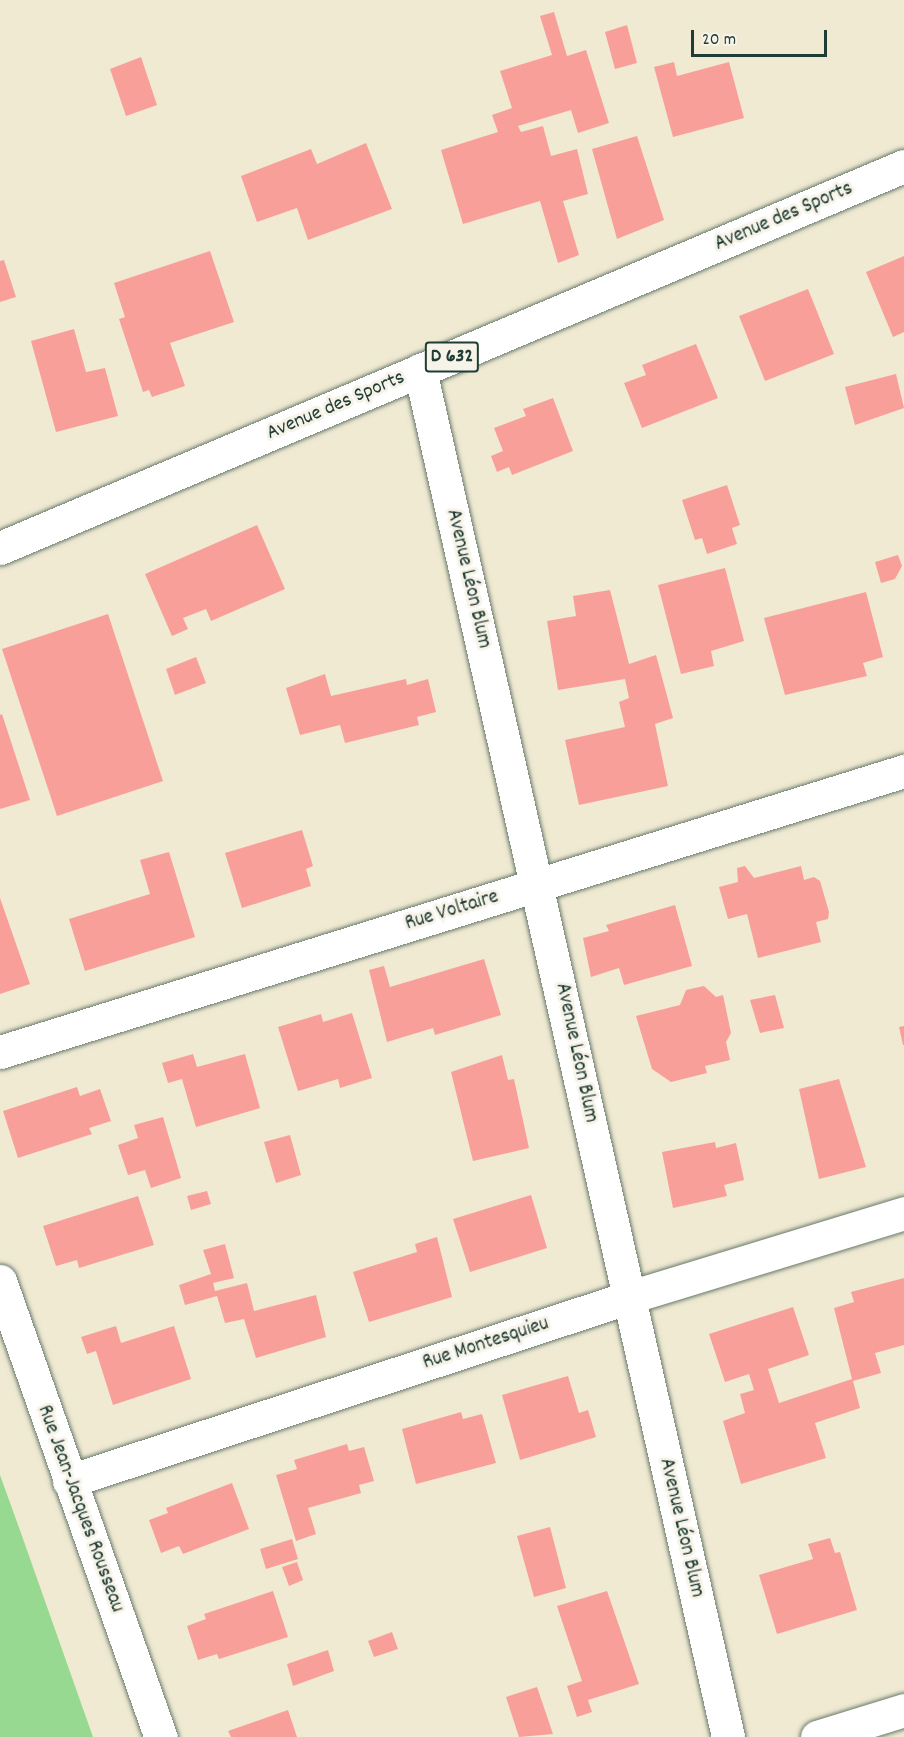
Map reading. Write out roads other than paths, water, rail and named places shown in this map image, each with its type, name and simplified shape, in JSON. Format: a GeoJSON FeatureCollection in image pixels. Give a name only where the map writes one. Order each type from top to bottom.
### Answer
{"type":"FeatureCollection","features":[{"type":"Feature","properties":{"kind":"street","name":"Avenue des Sports"},"geometry":{"type":"LineString","coordinates":[[0,548],[904,166]]}},
{"type":"Feature","properties":{"kind":"street","name":"Avenue Léon Blum"},"geometry":{"type":"LineString","coordinates":[[420,370],[538,885],[728,1737]]}},
{"type":"Feature","properties":{"kind":"street","name":"Rue Voltaire"},"geometry":{"type":"LineString","coordinates":[[0,1052],[904,771]]}},
{"type":"Feature","properties":{"kind":"street","name":"Rue Montesquieu"},"geometry":{"type":"LineString","coordinates":[[69,1481],[630,1297],[904,1213]]}},
{"type":"Feature","properties":{"kind":"street","name":"Rue Jean-Jacques Rousseau"},"geometry":{"type":"LineString","coordinates":[[0,1281],[161,1737]]}},
{"type":"Feature","properties":{"kind":"street"},"geometry":{"type":"LineString","coordinates":[[817,1737],[904,1710]]}}]}
